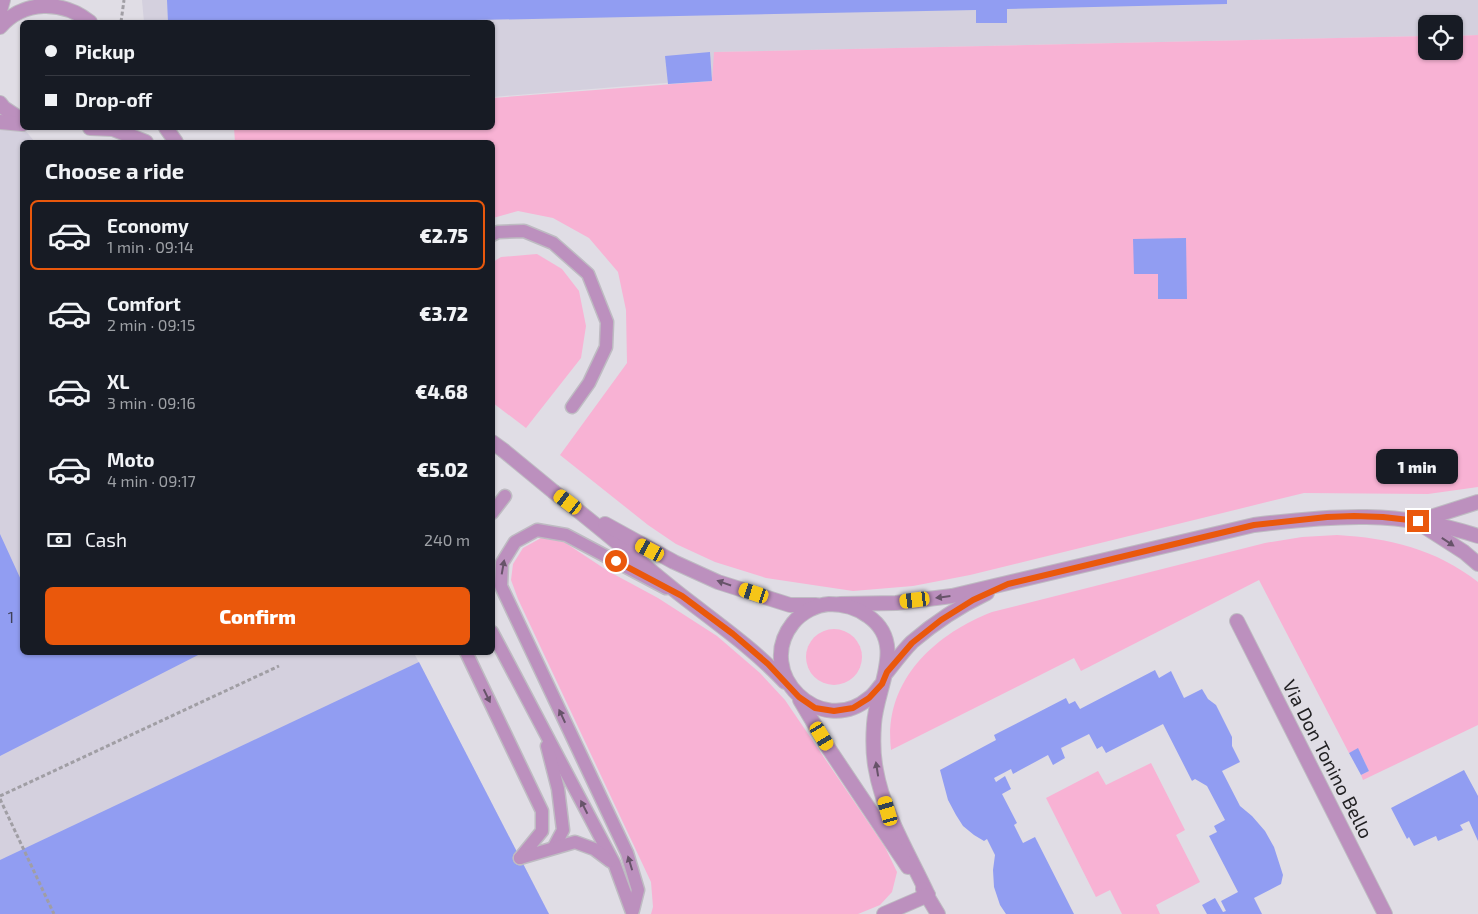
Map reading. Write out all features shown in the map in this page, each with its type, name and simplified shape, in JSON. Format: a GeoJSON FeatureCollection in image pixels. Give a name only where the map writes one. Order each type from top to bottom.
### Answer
{"type":"FeatureCollection","features":[{"type":"Feature","properties":{"kind":"street"},"geometry":{"type":"LineString","coordinates":[[0,11],[3,0]]}},
{"type":"Feature","properties":{"kind":"street"},"geometry":{"type":"LineString","coordinates":[[77,0],[89,20]]}},
{"type":"Feature","properties":{"kind":"street"},"geometry":{"type":"LineString","coordinates":[[0,27],[18,11],[38,5],[52,4],[62,6],[73,10],[87,20]]}},
{"type":"Feature","properties":{"kind":"street"},"geometry":{"type":"LineString","coordinates":[[0,103],[20,120]]}},
{"type":"Feature","properties":{"kind":"street"},"geometry":{"type":"LineString","coordinates":[[0,122],[20,122]]}},
{"type":"Feature","properties":{"kind":"street"},"geometry":{"type":"LineString","coordinates":[[116,130],[141,140]]}},
{"type":"Feature","properties":{"kind":"street"},"geometry":{"type":"LineString","coordinates":[[498,446],[682,596],[754,652],[794,692],[815,708],[834,711],[853,708],[869,698],[912,643],[941,620],[973,600],[1008,584]]}},
{"type":"Feature","properties":{"kind":"street"},"geometry":{"type":"LineString","coordinates":[[568,502],[652,551],[718,582],[790,605],[896,603],[952,596],[1254,525],[1327,517],[1383,517],[1418,521],[1449,527],[1478,536]]}},
{"type":"Feature","properties":{"kind":"street"},"geometry":{"type":"LineString","coordinates":[[1418,521],[1478,502]]}},
{"type":"Feature","properties":{"kind":"street"},"geometry":{"type":"LineString","coordinates":[[1418,521],[1464,552],[1478,564]]}},
{"type":"Feature","properties":{"kind":"street"},"geometry":{"type":"LineString","coordinates":[[840,604],[858,609],[873,620],[884,635],[888,653],[874,724],[876,769],[888,811],[938,914]]}},
{"type":"Feature","properties":{"kind":"street"},"geometry":{"type":"LineString","coordinates":[[822,605],[806,612],[793,623],[784,638],[781,654],[783,671],[829,749],[897,852],[928,895]]}},
{"type":"Feature","properties":{"kind":"street","name":"Via Don Tonino Bello"},"geometry":{"type":"LineString","coordinates":[[1237,621],[1385,914]]}},
{"type":"Feature","properties":{"kind":"street"},"geometry":{"type":"LineString","coordinates":[[884,914],[928,895]]}},
{"type":"Feature","properties":{"kind":"lane"},"geometry":{"type":"LineString","coordinates":[[495,234],[524,231],[553,243],[588,274],[607,322],[606,346],[589,383],[572,407]]}},
{"type":"Feature","properties":{"kind":"lane"},"geometry":{"type":"LineString","coordinates":[[495,509],[505,496]]}},
{"type":"Feature","properties":{"kind":"lane"},"geometry":{"type":"LineString","coordinates":[[632,912],[638,890],[627,853],[501,586],[502,563],[515,542],[537,530],[566,536],[682,596]]}},
{"type":"Feature","properties":{"kind":"lane"},"geometry":{"type":"LineString","coordinates":[[495,638],[614,863],[632,912]]}},
{"type":"Feature","properties":{"kind":"lane"},"geometry":{"type":"LineString","coordinates":[[467,655],[542,812],[542,831],[520,858],[575,842],[594,849],[614,863]]}},
{"type":"Feature","properties":{"kind":"lane"},"geometry":{"type":"LineString","coordinates":[[542,724],[558,788],[563,830],[554,847]]}},
{"type":"Feature","properties":{"kind":"path"},"geometry":{"type":"LineString","coordinates":[[121,20],[124,0]]}},
{"type":"Feature","properties":{"kind":"path"},"geometry":{"type":"LineString","coordinates":[[54,914],[0,797],[278,666]]}},
{"type":"Feature","properties":{"kind":"shaded area"},"geometry":{"type":"Polygon","coordinates":[[[142,0],[1478,0],[1478,35],[1463,36],[1463,15],[1418,15],[1418,36],[714,52],[715,79],[495,97],[495,20],[144,20],[142,0]]]}},
{"type":"Feature","properties":{"kind":"shaded area"},"geometry":{"type":"Polygon","coordinates":[[[1478,35],[1478,487],[1428,494],[1304,493],[970,575],[913,586],[853,591],[766,578],[715,562],[676,544],[648,525],[560,455],[627,363],[626,310],[618,272],[589,238],[553,218],[518,211],[495,217],[495,140],[235,140],[234,130],[495,130],[495,98],[712,81],[714,52],[1418,36],[1418,60],[1463,60],[1463,36],[1478,35]]]}},
{"type":"Feature","properties":{"kind":"shaded area"},"geometry":{"type":"Polygon","coordinates":[[[20,124],[20,130],[25,130],[33,140],[20,140],[20,655],[415,655],[549,914],[0,914],[0,129],[20,124]]]}},
{"type":"Feature","properties":{"kind":"shaded area"},"geometry":{"type":"Polygon","coordinates":[[[537,254],[562,269],[579,291],[586,326],[581,358],[526,428],[495,405],[495,261],[501,257],[537,254]]]}},
{"type":"Feature","properties":{"kind":"shaded area"},"geometry":{"type":"Polygon","coordinates":[[[1337,535],[1393,542],[1429,553],[1446,561],[1478,582],[1478,725],[1363,780],[1361,775],[1369,771],[1358,749],[1349,753],[1259,580],[1081,671],[1074,658],[891,750],[891,725],[895,703],[904,683],[916,664],[932,648],[970,622],[992,612],[1265,543],[1302,537],[1337,535]]]}},
{"type":"Feature","properties":{"kind":"shaded area"},"geometry":{"type":"Polygon","coordinates":[[[541,538],[564,542],[608,571],[658,598],[717,636],[760,673],[785,700],[885,847],[897,872],[892,892],[880,905],[858,914],[651,914],[653,907],[651,882],[518,599],[511,580],[513,564],[523,548],[541,538]]]}},
{"type":"Feature","properties":{"kind":"shaded area"},"geometry":{"type":"Polygon","coordinates":[[[834,629],[854,637],[862,657],[854,677],[834,685],[814,677],[806,657],[814,637],[834,629]]]}},
{"type":"Feature","properties":{"kind":"shaded area"},"geometry":{"type":"Polygon","coordinates":[[[1151,763],[1185,830],[1176,835],[1200,882],[1156,905],[1160,914],[1122,914],[1110,890],[1096,897],[1046,798],[1098,771],[1106,785],[1151,763]]]}},
{"type":"Feature","properties":{"kind":"building"},"geometry":{"type":"Polygon","coordinates":[[[167,0],[1227,0],[1227,4],[1007,9],[1007,23],[976,23],[976,10],[478,20],[168,20],[167,0]]]}},
{"type":"Feature","properties":{"kind":"building"},"geometry":{"type":"Polygon","coordinates":[[[710,52],[712,81],[668,84],[665,56],[710,52]]]}},
{"type":"Feature","properties":{"kind":"building"},"geometry":{"type":"Polygon","coordinates":[[[1186,238],[1187,299],[1158,299],[1158,274],[1134,274],[1133,239],[1186,238]]]}},
{"type":"Feature","properties":{"kind":"building"},"geometry":{"type":"Polygon","coordinates":[[[0,534],[20,578],[20,655],[198,655],[0,756],[0,534]]]}},
{"type":"Feature","properties":{"kind":"building"},"geometry":{"type":"Polygon","coordinates":[[[419,662],[549,914],[0,914],[0,860],[419,662]]]}},
{"type":"Feature","properties":{"kind":"building"},"geometry":{"type":"Polygon","coordinates":[[[1155,670],[1159,678],[1171,671],[1184,698],[1202,689],[1208,699],[1216,705],[1232,737],[1232,746],[1240,762],[1222,771],[1240,806],[1265,831],[1274,847],[1283,875],[1281,884],[1254,898],[1262,914],[1207,914],[1202,905],[1215,898],[1223,912],[1226,911],[1221,901],[1238,892],[1209,836],[1217,832],[1214,826],[1225,820],[1207,786],[1195,779],[1192,781],[1163,724],[1106,753],[1102,746],[1097,749],[1089,734],[1061,748],[1065,758],[1053,765],[1048,755],[1013,774],[1011,769],[994,778],[996,782],[1005,776],[1011,789],[1002,794],[1017,823],[1014,825],[1023,843],[1035,837],[1074,914],[1006,914],[1000,905],[994,887],[993,870],[995,855],[987,839],[984,841],[963,826],[948,800],[940,770],[996,740],[994,735],[1066,698],[1069,704],[1075,701],[1080,709],[1155,670]]]}},
{"type":"Feature","properties":{"kind":"building"},"geometry":{"type":"Polygon","coordinates":[[[1358,748],[1369,771],[1361,775],[1349,753],[1358,748]]]}},
{"type":"Feature","properties":{"kind":"building"},"geometry":{"type":"Polygon","coordinates":[[[1464,770],[1478,796],[1478,841],[1469,821],[1460,825],[1463,830],[1438,841],[1436,836],[1414,846],[1409,837],[1407,839],[1391,808],[1464,770]]]}},
{"type":"Feature","properties":{"kind":"route"},"geometry":{"type":"LineString","coordinates":[[616,561],[682,596],[733,634],[768,664],[799,697],[815,708],[834,711],[853,708],[869,698],[882,684],[887,672],[912,643],[941,620],[973,600],[1008,584],[1254,525],[1354,516],[1418,521]]}}]}
